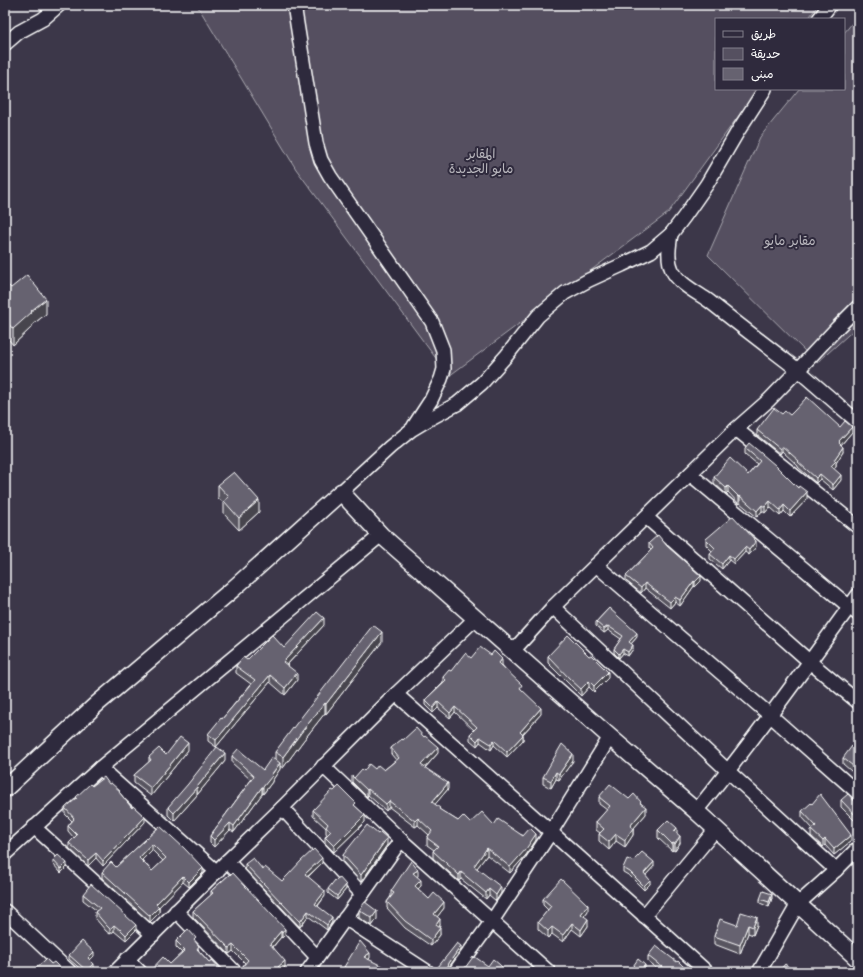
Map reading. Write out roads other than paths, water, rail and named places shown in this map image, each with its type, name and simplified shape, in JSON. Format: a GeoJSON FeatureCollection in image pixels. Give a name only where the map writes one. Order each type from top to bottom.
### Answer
{"type":"FeatureCollection","features":[{"type":"Feature","properties":{"kind":"street"},"geometry":{"type":"LineString","coordinates":[[5,44],[20,32],[43,19],[59,5]]}},
{"type":"Feature","properties":{"kind":"street"},"geometry":{"type":"LineString","coordinates":[[294,5],[316,143],[321,160],[330,176],[432,322],[443,350],[444,369],[441,379],[431,400],[411,430]]}},
{"type":"Feature","properties":{"kind":"street"},"geometry":{"type":"LineString","coordinates":[[821,18],[830,5]]}},
{"type":"Feature","properties":{"kind":"street"},"geometry":{"type":"LineString","coordinates":[[5,789],[98,703],[233,589],[390,447],[411,430],[457,404],[482,383],[538,316],[565,293],[651,251],[671,234],[707,184],[764,90]]}},
{"type":"Feature","properties":{"kind":"street"},"geometry":{"type":"LineString","coordinates":[[671,234],[668,255],[671,269],[676,276],[688,287],[706,299],[798,370],[858,422]]}},
{"type":"Feature","properties":{"kind":"street"},"geometry":{"type":"LineString","coordinates":[[513,651],[553,607],[736,429],[769,400],[858,307]]}},
{"type":"Feature","properties":{"kind":"street"},"geometry":{"type":"LineString","coordinates":[[736,429],[858,527]]}},
{"type":"Feature","properties":{"kind":"street"},"geometry":{"type":"LineString","coordinates":[[690,474],[854,611]]}},
{"type":"Feature","properties":{"kind":"street"},"geometry":{"type":"LineString","coordinates":[[341,492],[382,535],[696,811],[858,959]]}},
{"type":"Feature","properties":{"kind":"street"},"geometry":{"type":"LineString","coordinates":[[646,517],[810,662],[858,702]]}},
{"type":"Feature","properties":{"kind":"street"},"geometry":{"type":"LineString","coordinates":[[5,854],[100,768],[382,535]]}},
{"type":"Feature","properties":{"kind":"street"},"geometry":{"type":"LineString","coordinates":[[596,565],[858,793]]}},
{"type":"Feature","properties":{"kind":"street"},"geometry":{"type":"LineString","coordinates":[[696,811],[729,772],[810,662],[854,611],[858,595]]}},
{"type":"Feature","properties":{"kind":"street"},"geometry":{"type":"LineString","coordinates":[[553,607],[836,870]]}},
{"type":"Feature","properties":{"kind":"street"},"geometry":{"type":"LineString","coordinates":[[115,972],[396,694],[476,618]]}},
{"type":"Feature","properties":{"kind":"street"},"geometry":{"type":"LineString","coordinates":[[396,694],[707,972]]}},
{"type":"Feature","properties":{"kind":"street"},"geometry":{"type":"LineString","coordinates":[[455,972],[492,921],[551,832],[610,737]]}},
{"type":"Feature","properties":{"kind":"street"},"geometry":{"type":"LineString","coordinates":[[323,766],[401,840],[548,972]]}},
{"type":"Feature","properties":{"kind":"street"},"geometry":{"type":"LineString","coordinates":[[100,768],[217,872]]}},
{"type":"Feature","properties":{"kind":"street"},"geometry":{"type":"LineString","coordinates":[[282,808],[362,894]]}},
{"type":"Feature","properties":{"kind":"street"},"geometry":{"type":"LineString","coordinates":[[34,827],[153,935]]}},
{"type":"Feature","properties":{"kind":"street"},"geometry":{"type":"LineString","coordinates":[[644,916],[716,829]]}},
{"type":"Feature","properties":{"kind":"street"},"geometry":{"type":"LineString","coordinates":[[307,972],[401,840]]}},
{"type":"Feature","properties":{"kind":"street"},"geometry":{"type":"LineString","coordinates":[[759,972],[798,904],[858,848]]}},
{"type":"Feature","properties":{"kind":"street"},"geometry":{"type":"LineString","coordinates":[[227,861],[317,957]]}},
{"type":"Feature","properties":{"kind":"street"},"geometry":{"type":"LineString","coordinates":[[5,911],[70,972]]}},
{"type":"Feature","properties":{"kind":"street"},"geometry":{"type":"LineString","coordinates":[[176,911],[235,972]]}},
{"type":"Feature","properties":{"kind":"street"},"geometry":{"type":"LineString","coordinates":[[345,918],[428,972]]}},
{"type":"Feature","properties":{"kind":"street"},"geometry":{"type":"LineString","coordinates":[[127,959],[140,972]]}},
{"type":"Feature","properties":{"kind":"park label","name":"المقابر مايو الجديدة"},"geometry":{"type":"Point","coordinates":[481,160]}},
{"type":"Feature","properties":{"kind":"park label","name":"مقابر مايو"},"geometry":{"type":"Point","coordinates":[790,239]}}]}
